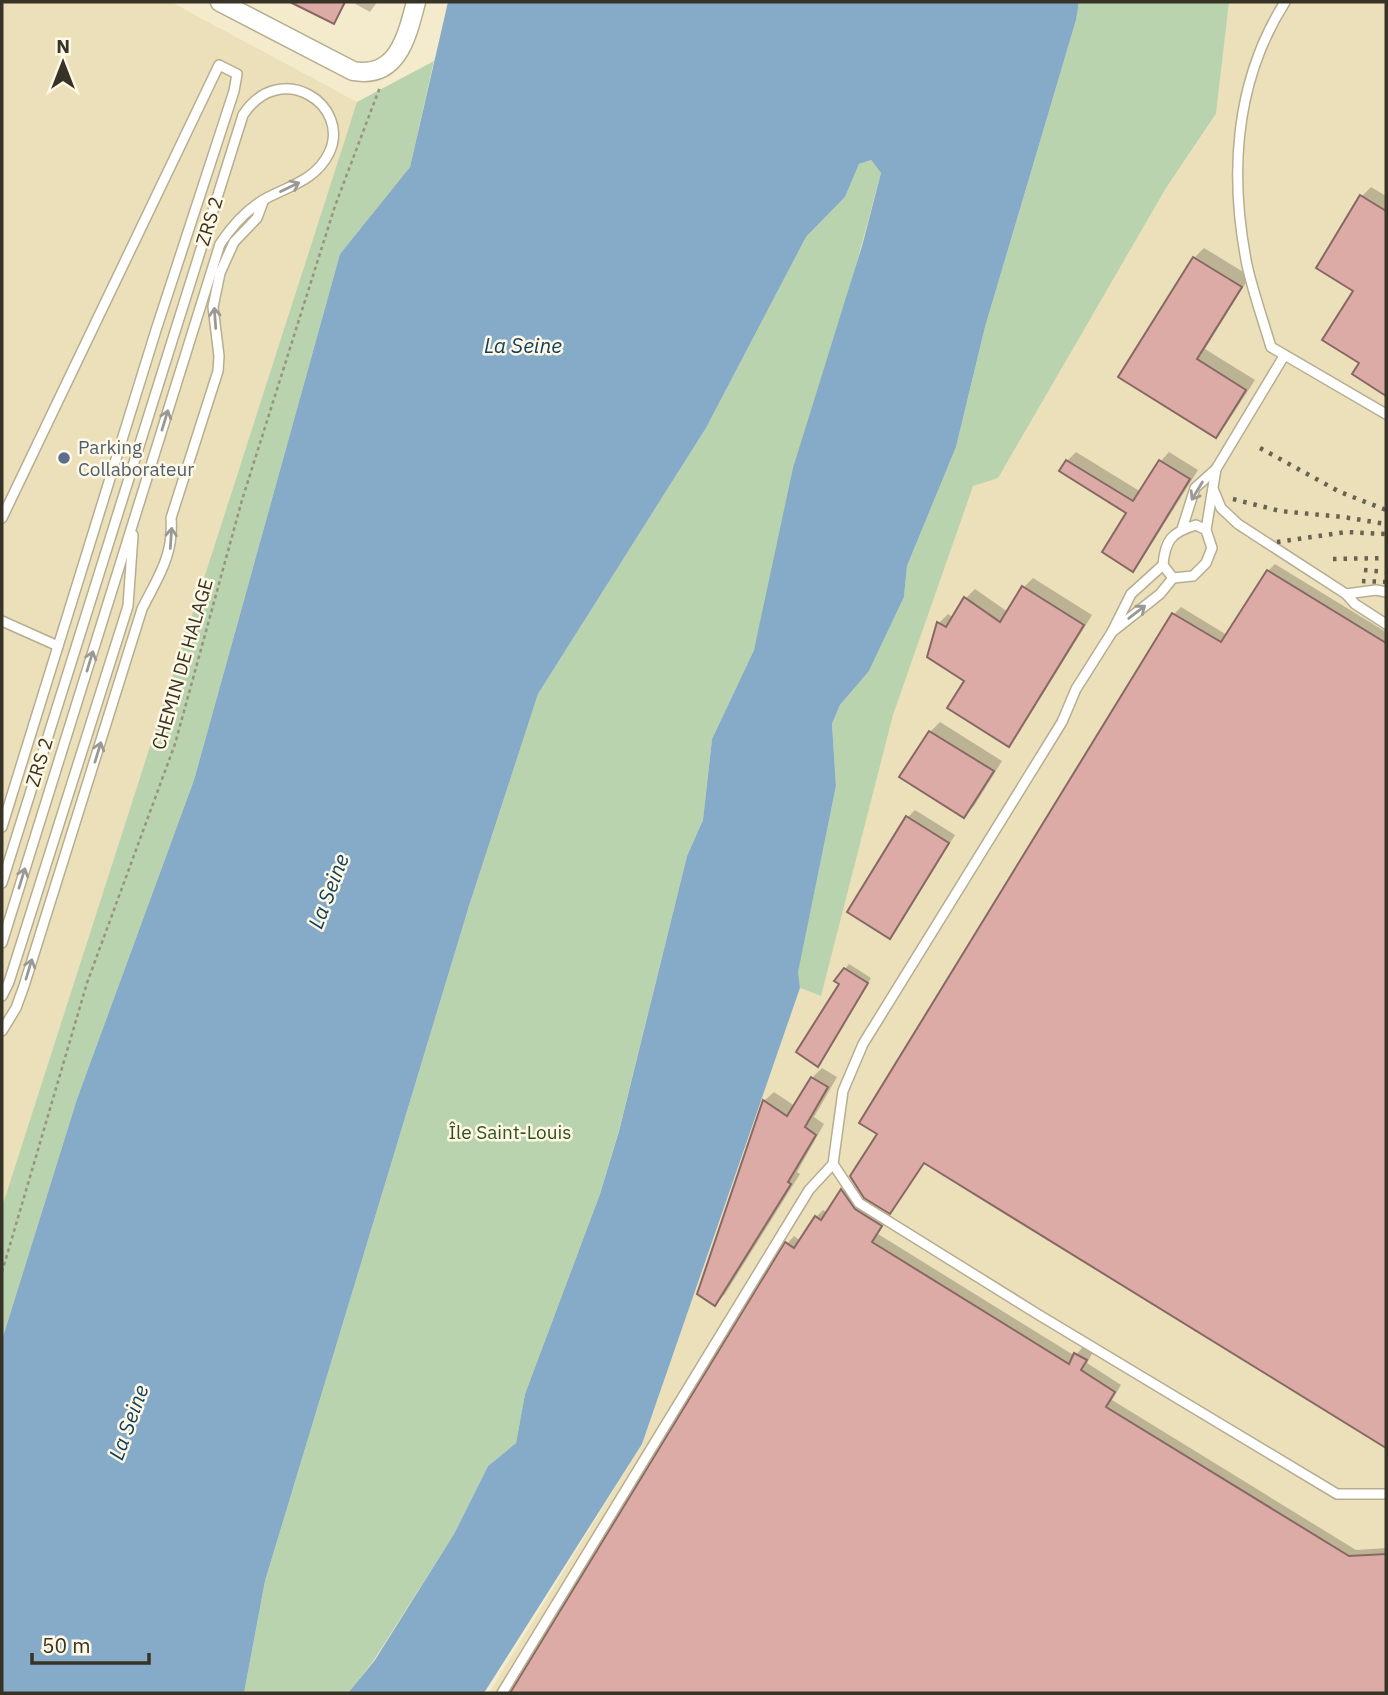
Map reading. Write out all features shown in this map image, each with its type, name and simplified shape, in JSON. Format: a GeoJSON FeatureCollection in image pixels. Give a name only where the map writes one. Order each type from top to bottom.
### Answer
{"type":"FeatureCollection","features":[{"type":"Feature","properties":{"kind":"street"},"geometry":{"type":"LineString","coordinates":[[220,2],[354,71],[368,74],[389,64],[407,37],[416,2]]}},
{"type":"Feature","properties":{"kind":"lane"},"geometry":{"type":"LineString","coordinates":[[1284,2],[1255,60],[1242,112],[1236,158],[1239,212],[1247,266],[1270,347],[1386,414]]}},
{"type":"Feature","properties":{"kind":"lane"},"geometry":{"type":"LineString","coordinates":[[2,518],[219,65],[237,74],[234,91],[156,330],[2,827]]}},
{"type":"Feature","properties":{"kind":"lane","name":"ZRS 2"},"geometry":{"type":"LineString","coordinates":[[2,883],[243,115],[259,97],[284,89],[308,93],[328,115],[333,135],[331,149],[321,167],[303,181],[263,200],[241,217],[220,244],[2,943]]}},
{"type":"Feature","properties":{"kind":"lane"},"geometry":{"type":"LineString","coordinates":[[2,1031],[16,1008],[24,986],[142,609],[170,552],[171,518],[218,371],[219,356],[213,307],[220,273],[234,242],[257,218],[263,200]]}},
{"type":"Feature","properties":{"kind":"lane"},"geometry":{"type":"LineString","coordinates":[[1182,529],[1195,488],[1216,469],[1284,356]]}},
{"type":"Feature","properties":{"kind":"lane"},"geometry":{"type":"LineString","coordinates":[[1112,632],[1160,594],[1173,578],[1193,576],[1206,563],[1212,548],[1206,530],[1216,469]]}},
{"type":"Feature","properties":{"kind":"lane"},"geometry":{"type":"LineString","coordinates":[[1214,491],[1220,508],[1386,624]]}},
{"type":"Feature","properties":{"kind":"lane","name":"ZRS 2"},"geometry":{"type":"LineString","coordinates":[[2,996],[9,982],[128,606],[133,522]]}},
{"type":"Feature","properties":{"kind":"lane"},"geometry":{"type":"LineString","coordinates":[[1173,578],[1163,565],[1164,549],[1172,536],[1182,529],[1196,525],[1206,530]]}},
{"type":"Feature","properties":{"kind":"lane"},"geometry":{"type":"LineString","coordinates":[[502,1693],[809,1190],[833,1164],[842,1091],[863,1044],[1062,722],[1076,689],[1112,632],[1130,594],[1163,565]]}},
{"type":"Feature","properties":{"kind":"lane"},"geometry":{"type":"LineString","coordinates":[[1346,594],[1377,590],[1386,592]]}},
{"type":"Feature","properties":{"kind":"lane"},"geometry":{"type":"LineString","coordinates":[[2,621],[58,646]]}},
{"type":"Feature","properties":{"kind":"lane"},"geometry":{"type":"LineString","coordinates":[[833,1164],[859,1203],[1337,1494],[1386,1494]]}},
{"type":"Feature","properties":{"kind":"path","name":"CHEMIN DE HALAGE"},"geometry":{"type":"LineString","coordinates":[[2,1272],[87,983],[176,744],[242,500],[335,206],[389,64]]}},
{"type":"Feature","properties":{"kind":"shaded area"},"geometry":{"type":"Polygon","coordinates":[[[2,2],[171,2],[357,102],[2,1207],[2,2]]]}},
{"type":"Feature","properties":{"kind":"shaded area"},"geometry":{"type":"Polygon","coordinates":[[[1229,2],[1386,2],[1386,1693],[489,1693],[642,1444],[800,988],[820,996],[893,715],[964,506],[973,486],[1072,348],[1166,188],[1216,115],[1229,2]]]}},
{"type":"Feature","properties":{"kind":"green space"},"geometry":{"type":"Polygon","coordinates":[[[1079,2],[1229,2],[1216,114],[1166,188],[998,478],[973,486],[893,715],[821,996],[800,988],[797,974],[836,786],[832,724],[840,705],[869,671],[904,597],[907,566],[956,447],[985,327],[1076,20],[1079,2]]]}},
{"type":"Feature","properties":{"kind":"green space"},"geometry":{"type":"Polygon","coordinates":[[[434,61],[410,167],[340,254],[194,780],[77,1099],[2,1340],[2,1207],[357,102],[434,61]]]}},
{"type":"Feature","properties":{"kind":"green space","name":"Île Saint-Louis"},"geometry":{"type":"Polygon","coordinates":[[[871,160],[881,173],[754,650],[712,739],[703,820],[687,856],[619,1130],[600,1194],[525,1394],[516,1443],[488,1466],[454,1534],[374,1660],[348,1693],[244,1693],[265,1581],[469,906],[538,694],[706,428],[806,237],[845,197],[859,164],[871,160]]]}},
{"type":"Feature","properties":{"kind":"water","name":"La Seine"},"geometry":{"type":"Polygon","coordinates":[[[448,2],[1079,2],[1076,20],[985,327],[956,447],[907,566],[904,597],[869,671],[840,705],[832,724],[836,786],[798,972],[800,988],[642,1444],[484,1693],[348,1693],[375,1660],[454,1534],[488,1466],[516,1443],[525,1394],[600,1194],[619,1131],[687,856],[703,820],[712,739],[754,650],[793,468],[862,246],[881,173],[871,160],[859,164],[845,197],[806,237],[706,428],[538,694],[469,906],[265,1581],[244,1693],[2,1693],[2,1340],[77,1099],[194,780],[340,254],[410,167],[448,2]]]}},
{"type":"Feature","properties":{"kind":"building"},"geometry":{"type":"Polygon","coordinates":[[[290,2],[345,2],[334,24],[290,2]]]}},
{"type":"Feature","properties":{"kind":"building"},"geometry":{"type":"Polygon","coordinates":[[[1360,195],[1386,211],[1386,396],[1352,374],[1359,363],[1322,340],[1353,291],[1316,268],[1360,195]]]}},
{"type":"Feature","properties":{"kind":"building"},"geometry":{"type":"Polygon","coordinates":[[[1193,257],[1242,287],[1197,359],[1246,390],[1216,438],[1118,377],[1193,257]]]}},
{"type":"Feature","properties":{"kind":"building"},"geometry":{"type":"Polygon","coordinates":[[[1066,460],[1133,501],[1159,460],[1190,479],[1133,572],[1102,552],[1126,513],[1059,471],[1066,460]]]}},
{"type":"Feature","properties":{"kind":"building"},"geometry":{"type":"Polygon","coordinates":[[[1267,570],[1386,643],[1386,1448],[924,1163],[890,1214],[864,1198],[850,1176],[877,1134],[859,1123],[1172,613],[1221,642],[1267,570]]]}},
{"type":"Feature","properties":{"kind":"building"},"geometry":{"type":"Polygon","coordinates":[[[1022,586],[1084,625],[1009,747],[947,708],[964,681],[927,657],[937,622],[946,627],[964,597],[1000,622],[1022,586]]]}},
{"type":"Feature","properties":{"kind":"building"},"geometry":{"type":"Polygon","coordinates":[[[929,731],[994,771],[964,818],[899,777],[929,731]]]}},
{"type":"Feature","properties":{"kind":"building"},"geometry":{"type":"Polygon","coordinates":[[[906,816],[949,843],[890,939],[847,912],[906,816]]]}},
{"type":"Feature","properties":{"kind":"building"},"geometry":{"type":"Polygon","coordinates":[[[844,968],[868,983],[818,1067],[796,1052],[839,984],[834,981],[844,968]]]}},
{"type":"Feature","properties":{"kind":"building"},"geometry":{"type":"Polygon","coordinates":[[[811,1077],[828,1087],[805,1127],[816,1135],[788,1182],[791,1184],[715,1306],[697,1294],[763,1100],[787,1116],[811,1077]]]}},
{"type":"Feature","properties":{"kind":"building"},"geometry":{"type":"Polygon","coordinates":[[[841,1189],[855,1209],[882,1226],[872,1242],[1069,1364],[1074,1353],[1087,1360],[1081,1370],[1115,1392],[1106,1407],[1349,1556],[1386,1554],[1386,1693],[510,1693],[785,1242],[794,1248],[815,1216],[821,1220],[841,1189]]]}},
{"type":"Feature","properties":{"kind":"railway"},"geometry":{"type":"LineString","coordinates":[[1260,448],[1340,492],[1386,510]]}},
{"type":"Feature","properties":{"kind":"railway"},"geometry":{"type":"LineString","coordinates":[[1233,499],[1280,511],[1386,524]]}},
{"type":"Feature","properties":{"kind":"railway"},"geometry":{"type":"LineString","coordinates":[[1277,542],[1346,532],[1386,534]]}},
{"type":"Feature","properties":{"kind":"railway"},"geometry":{"type":"LineString","coordinates":[[1333,559],[1386,558]]}},
{"type":"Feature","properties":{"kind":"railway"},"geometry":{"type":"LineString","coordinates":[[1364,570],[1386,572]]}},
{"type":"Feature","properties":{"kind":"railway"},"geometry":{"type":"LineString","coordinates":[[1362,581],[1386,582]]}},
{"type":"Feature","properties":{"kind":"place","name":"Parking Collaborateur"},"geometry":{"type":"Point","coordinates":[64,458]}}]}
